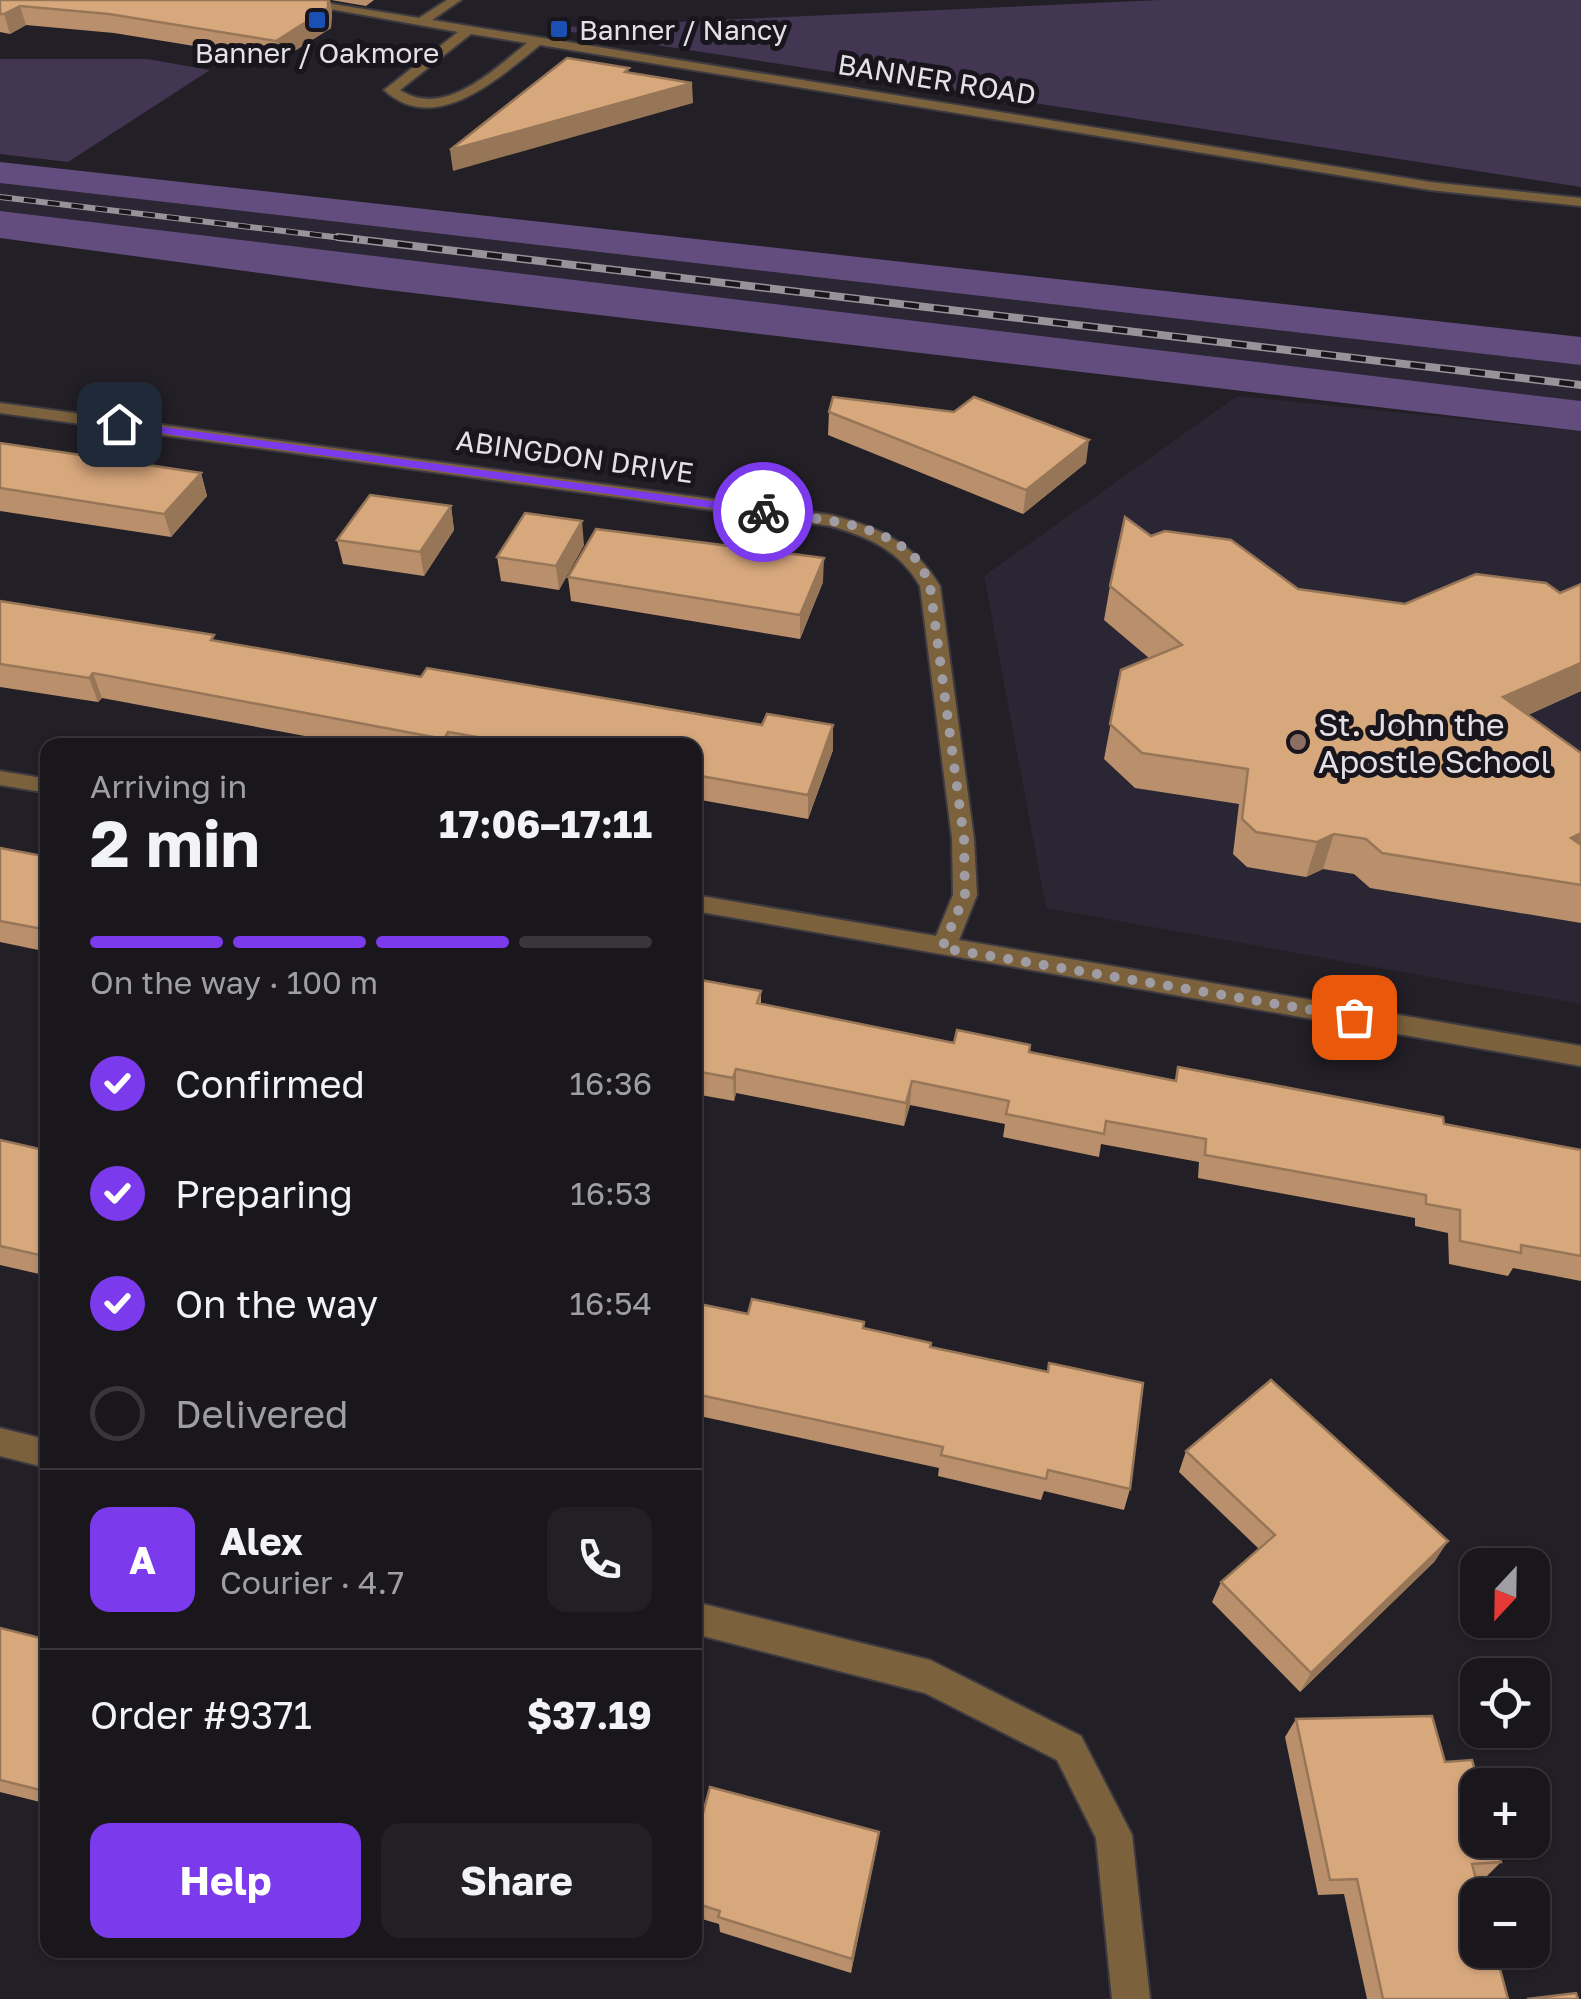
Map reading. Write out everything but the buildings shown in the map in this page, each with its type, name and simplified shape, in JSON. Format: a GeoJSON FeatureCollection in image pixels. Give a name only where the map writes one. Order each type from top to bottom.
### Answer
{"type":"FeatureCollection","features":[{"type":"Feature","properties":{"kind":"street","name":"BANNER ROAD"},"geometry":{"type":"LineString","coordinates":[[286,0],[1430,186],[1581,202]]}},
{"type":"Feature","properties":{"kind":"street"},"geometry":{"type":"LineString","coordinates":[[424,20],[455,0]]}},
{"type":"Feature","properties":{"kind":"street"},"geometry":{"type":"LineString","coordinates":[[471,28],[392,90],[408,101],[446,101],[466,93],[540,39]]}},
{"type":"Feature","properties":{"kind":"street","name":"ABINGDON DRIVE"},"geometry":{"type":"LineString","coordinates":[[0,408],[830,521],[880,534],[916,558],[930,586],[964,839],[965,895],[942,948]]}},
{"type":"Feature","properties":{"kind":"street"},"geometry":{"type":"LineString","coordinates":[[0,778],[40,785]]}},
{"type":"Feature","properties":{"kind":"street"},"geometry":{"type":"LineString","coordinates":[[702,904],[1581,1056]]}},
{"type":"Feature","properties":{"kind":"street"},"geometry":{"type":"LineString","coordinates":[[0,1442],[40,1452]]}},
{"type":"Feature","properties":{"kind":"street"},"geometry":{"type":"LineString","coordinates":[[702,1620],[930,1678],[1069,1748],[1114,1835],[1131,1999]]}},
{"type":"Feature","properties":{"kind":"shaded area"},"geometry":{"type":"Polygon","coordinates":[[[1160,0],[1581,0],[1581,187],[545,28],[1160,0]]]}},
{"type":"Feature","properties":{"kind":"shaded area"},"geometry":{"type":"Polygon","coordinates":[[[0,59],[147,59],[210,70],[68,162],[0,154],[0,59]]]}},
{"type":"Feature","properties":{"kind":"shaded area"},"geometry":{"type":"Polygon","coordinates":[[[0,162],[1581,337],[1581,365],[0,183],[0,162]]]}},
{"type":"Feature","properties":{"kind":"shaded area"},"geometry":{"type":"Polygon","coordinates":[[[0,183],[1581,365],[1581,401],[0,211],[0,183]]]}},
{"type":"Feature","properties":{"kind":"shaded area"},"geometry":{"type":"Polygon","coordinates":[[[0,211],[1581,401],[1581,431],[371,288],[0,238],[0,211]]]}},
{"type":"Feature","properties":{"kind":"shaded area","name":"St. John the Apostle School"},"geometry":{"type":"Polygon","coordinates":[[[1237,396],[1581,431],[1581,1004],[1046,908],[984,576],[1237,396]]]}},
{"type":"Feature","properties":{"kind":"railway"},"geometry":{"type":"LineString","coordinates":[[0,197],[359,240]]}},
{"type":"Feature","properties":{"kind":"railway"},"geometry":{"type":"LineString","coordinates":[[338,237],[1581,385]]}},
{"type":"Feature","properties":{"kind":"way so far"},"geometry":{"type":"LineString","coordinates":[[763,512],[830,521],[880,534],[916,558],[930,586],[964,839],[965,895],[942,948],[1354,1017]]}},
{"type":"Feature","properties":{"kind":"place","name":"Banner / Oakmore"},"geometry":{"type":"Point","coordinates":[317,20]}},
{"type":"Feature","properties":{"kind":"place","name":"Banner / Nancy"},"geometry":{"type":"Point","coordinates":[559,29]}},
{"type":"Feature","properties":{"kind":"place","name":"St. John the Apostle School"},"geometry":{"type":"Point","coordinates":[1298,742]}},
{"type":"Feature","properties":{"kind":"route"},"geometry":{"type":"LineString","coordinates":[[119,424],[763,512]]}}]}
